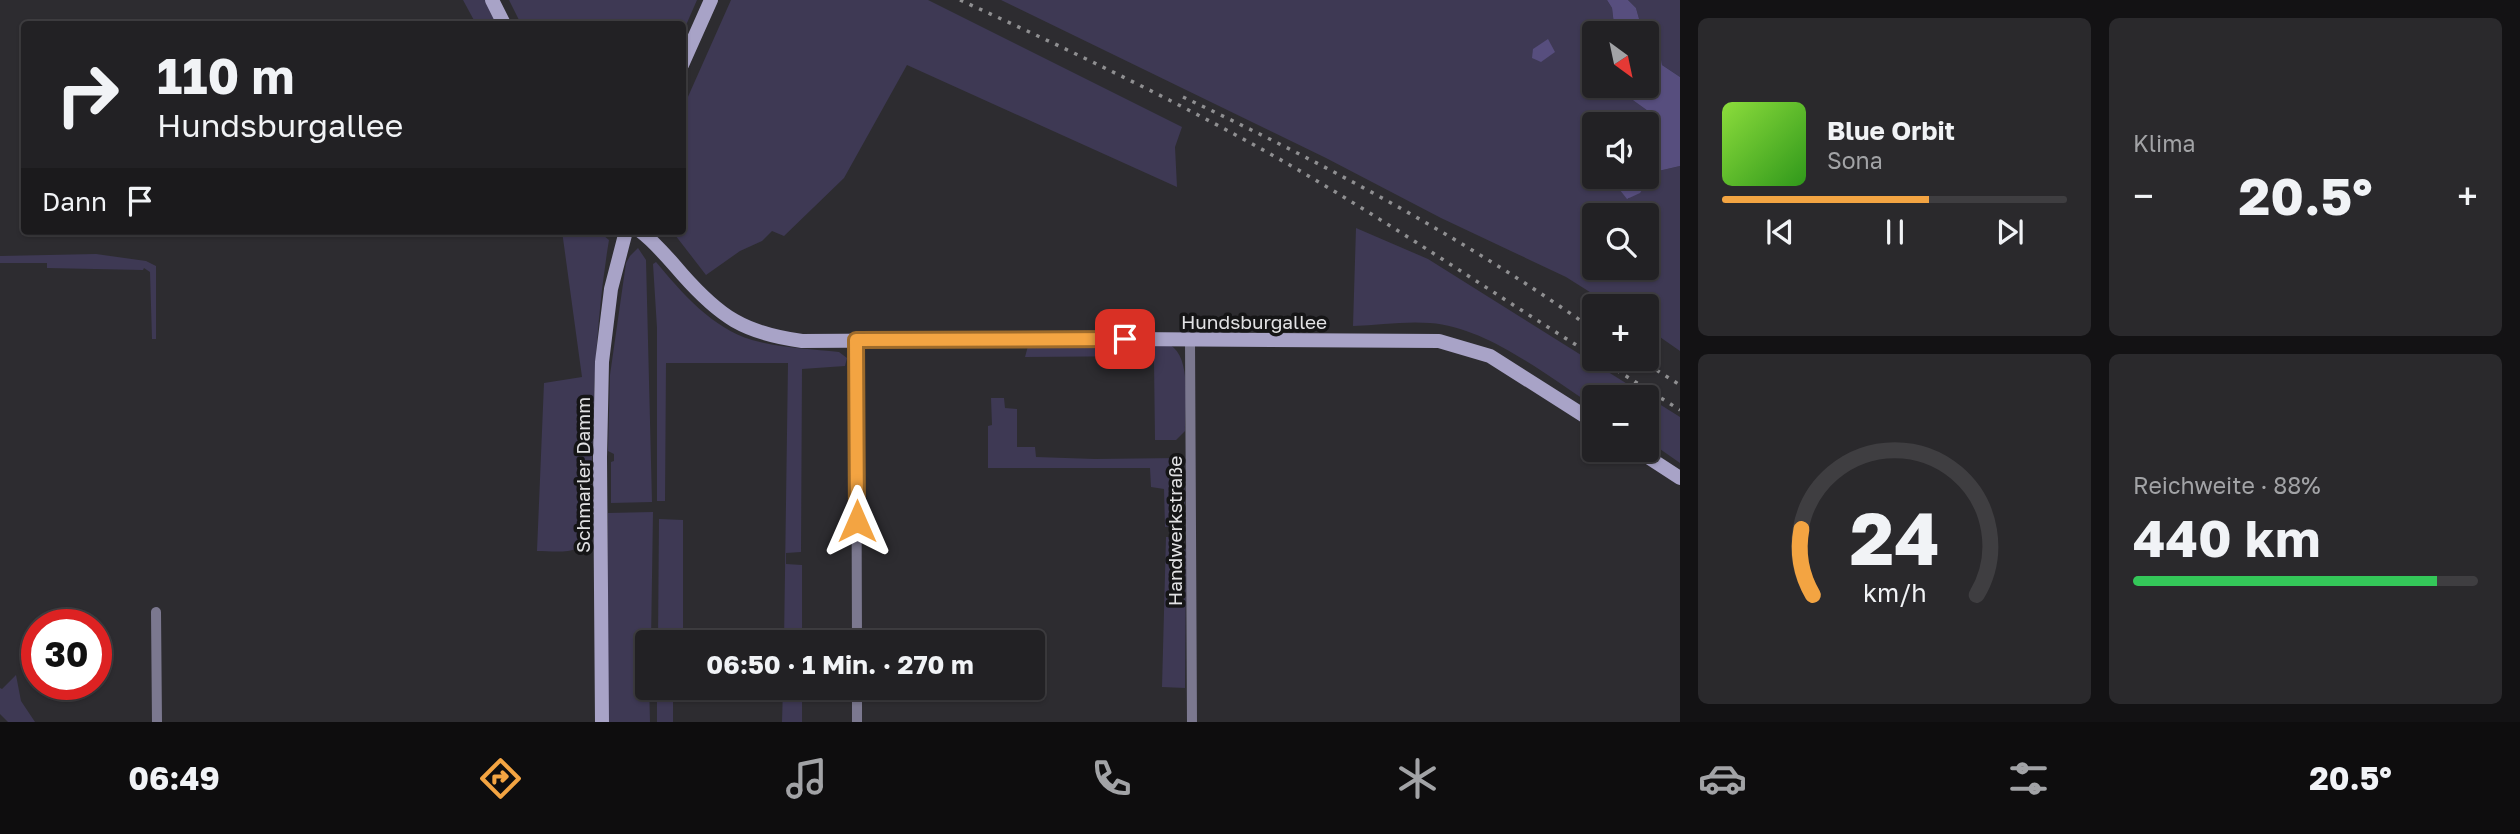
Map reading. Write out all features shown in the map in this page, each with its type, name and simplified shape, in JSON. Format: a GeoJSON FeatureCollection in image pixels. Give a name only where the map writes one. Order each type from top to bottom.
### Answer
{"type":"FeatureCollection","features":[{"type":"Feature","properties":{"kind":"street"},"geometry":{"type":"LineString","coordinates":[[492,0],[503,21]]}},
{"type":"Feature","properties":{"kind":"street"},"geometry":{"type":"LineString","coordinates":[[686,56],[711,0]]}},
{"type":"Feature","properties":{"kind":"street","name":"Schmarler Damm"},"geometry":{"type":"LineString","coordinates":[[602,722],[600,457],[603,362],[611,289],[625,235]]}},
{"type":"Feature","properties":{"kind":"street","name":"Hundsburgallee"},"geometry":{"type":"LineString","coordinates":[[645,235],[713,306],[745,327],[768,336],[802,341],[1416,340],[1457,345],[1490,356],[1582,414]]}},
{"type":"Feature","properties":{"kind":"street"},"geometry":{"type":"LineString","coordinates":[[856,340],[857,630]]}},
{"type":"Feature","properties":{"kind":"street","name":"Handwerkstraße"},"geometry":{"type":"LineString","coordinates":[[1191,340],[1192,722]]}},
{"type":"Feature","properties":{"kind":"street"},"geometry":{"type":"LineString","coordinates":[[1655,462],[1680,478]]}},
{"type":"Feature","properties":{"kind":"street"},"geometry":{"type":"LineString","coordinates":[[156,611],[157,722]]}},
{"type":"Feature","properties":{"kind":"street"},"geometry":{"type":"LineString","coordinates":[[857,700],[857,722]]}},
{"type":"Feature","properties":{"kind":"shaded area"},"geometry":{"type":"Polygon","coordinates":[[[463,0],[485,0],[496,21],[474,21],[463,0]]]}},
{"type":"Feature","properties":{"kind":"shaded area"},"geometry":{"type":"Polygon","coordinates":[[[509,0],[697,0],[686,25],[686,21],[520,21],[509,0]]]}},
{"type":"Feature","properties":{"kind":"shaded area"},"geometry":{"type":"Polygon","coordinates":[[[731,0],[928,0],[1182,127],[1175,147],[1177,187],[907,65],[844,178],[784,236],[772,231],[762,241],[740,251],[706,275],[675,235],[686,235],[686,101],[731,0]]]}},
{"type":"Feature","properties":{"kind":"shaded area"},"geometry":{"type":"Polygon","coordinates":[[[1001,0],[1607,0],[1612,8],[1614,21],[1582,21],[1582,98],[1630,98],[1648,112],[1582,112],[1582,189],[1628,189],[1628,199],[1638,189],[1659,189],[1659,171],[1680,166],[1680,351],[1659,336],[1659,294],[1593,294],[1566,277],[1441,218],[1326,158],[1001,0]]]}},
{"type":"Feature","properties":{"kind":"shaded area"},"geometry":{"type":"Polygon","coordinates":[[[1607,0],[1628,0],[1636,8],[1640,21],[1614,21],[1612,8],[1607,0]]]}},
{"type":"Feature","properties":{"kind":"shaded area"},"geometry":{"type":"Polygon","coordinates":[[[1628,0],[1680,0],[1680,77],[1662,65],[1659,21],[1640,21],[1636,8],[1628,0]]]}},
{"type":"Feature","properties":{"kind":"shaded area"},"geometry":{"type":"Polygon","coordinates":[[[1548,39],[1555,52],[1541,62],[1532,58],[1533,49],[1548,39]]]}},
{"type":"Feature","properties":{"kind":"shaded area"},"geometry":{"type":"Polygon","coordinates":[[[1659,47],[1662,65],[1680,77],[1680,166],[1659,171],[1659,112],[1648,111],[1630,98],[1659,98],[1659,47]]]}},
{"type":"Feature","properties":{"kind":"shaded area"},"geometry":{"type":"Polygon","coordinates":[[[1619,189],[1643,189],[1640,193],[1627,199],[1619,189]]]}},
{"type":"Feature","properties":{"kind":"shaded area"},"geometry":{"type":"Polygon","coordinates":[[[1356,228],[1428,259],[1582,356],[1582,371],[1607,371],[1629,385],[1582,385],[1582,398],[1495,343],[1451,326],[1401,323],[1353,326],[1356,228]]]}},
{"type":"Feature","properties":{"kind":"shaded area"},"geometry":{"type":"Polygon","coordinates":[[[563,235],[603,235],[609,240],[597,349],[591,531],[576,549],[561,552],[537,551],[544,383],[582,377],[563,235]]]}},
{"type":"Feature","properties":{"kind":"shaded area"},"geometry":{"type":"Polygon","coordinates":[[[638,248],[646,260],[652,502],[611,503],[611,462],[614,461],[614,454],[608,451],[610,375],[626,263],[638,248]]]}},
{"type":"Feature","properties":{"kind":"shaded area"},"geometry":{"type":"Polygon","coordinates":[[[96,254],[146,261],[156,266],[156,339],[152,339],[150,272],[144,268],[47,268],[47,263],[0,263],[0,256],[96,254]]]}},
{"type":"Feature","properties":{"kind":"shaded area"},"geometry":{"type":"Polygon","coordinates":[[[656,262],[676,286],[711,318],[737,334],[773,345],[839,352],[847,358],[845,366],[802,369],[801,552],[786,553],[786,564],[802,565],[802,630],[784,630],[788,363],[666,363],[665,501],[657,501],[657,328],[653,264],[656,262]]]}},
{"type":"Feature","properties":{"kind":"shaded area"},"geometry":{"type":"Polygon","coordinates":[[[1170,345],[1182,360],[1186,384],[1185,431],[1176,440],[1155,440],[1154,361],[1150,361],[1150,356],[1025,357],[1028,346],[1170,345]]]}},
{"type":"Feature","properties":{"kind":"shaded area"},"geometry":{"type":"Polygon","coordinates":[[[991,398],[1004,398],[1005,408],[1017,409],[1017,447],[1035,447],[1036,457],[1178,458],[1184,461],[1185,512],[1182,522],[1165,527],[1164,489],[1151,487],[1150,468],[988,468],[988,426],[992,425],[991,398]]]}},
{"type":"Feature","properties":{"kind":"shaded area"},"geometry":{"type":"Polygon","coordinates":[[[1659,404],[1680,417],[1680,463],[1659,448],[1659,404]]]}},
{"type":"Feature","properties":{"kind":"shaded area"},"geometry":{"type":"Polygon","coordinates":[[[653,512],[651,630],[635,630],[635,700],[649,700],[650,722],[608,722],[608,513],[653,512]]]}},
{"type":"Feature","properties":{"kind":"shaded area"},"geometry":{"type":"Polygon","coordinates":[[[659,519],[683,520],[683,630],[658,630],[659,519]]]}},
{"type":"Feature","properties":{"kind":"shaded area"},"geometry":{"type":"Polygon","coordinates":[[[1166,537],[1176,537],[1185,547],[1185,688],[1162,687],[1166,537]]]}},
{"type":"Feature","properties":{"kind":"shaded area"},"geometry":{"type":"Polygon","coordinates":[[[16,675],[21,701],[35,722],[8,722],[0,714],[0,688],[16,675]]]}},
{"type":"Feature","properties":{"kind":"shaded area"},"geometry":{"type":"Polygon","coordinates":[[[657,700],[673,700],[673,722],[657,722],[657,700]]]}},
{"type":"Feature","properties":{"kind":"shaded area"},"geometry":{"type":"Polygon","coordinates":[[[783,700],[802,700],[802,722],[782,722],[783,700]]]}},
{"type":"Feature","properties":{"kind":"railway"},"geometry":{"type":"LineString","coordinates":[[960,0],[1114,72],[1265,151],[1390,226],[1582,348]]}},
{"type":"Feature","properties":{"kind":"railway"},"geometry":{"type":"LineString","coordinates":[[1183,97],[1394,204],[1496,265],[1582,322]]}},
{"type":"Feature","properties":{"kind":"railway"},"geometry":{"type":"LineString","coordinates":[[1618,371],[1680,410]]}},
{"type":"Feature","properties":{"kind":"railway"},"geometry":{"type":"LineString","coordinates":[[1658,371],[1680,385]]}},
{"type":"Feature","properties":{"kind":"route"},"geometry":{"type":"LineString","coordinates":[[857,521],[856,340],[1125,339]]}}]}
